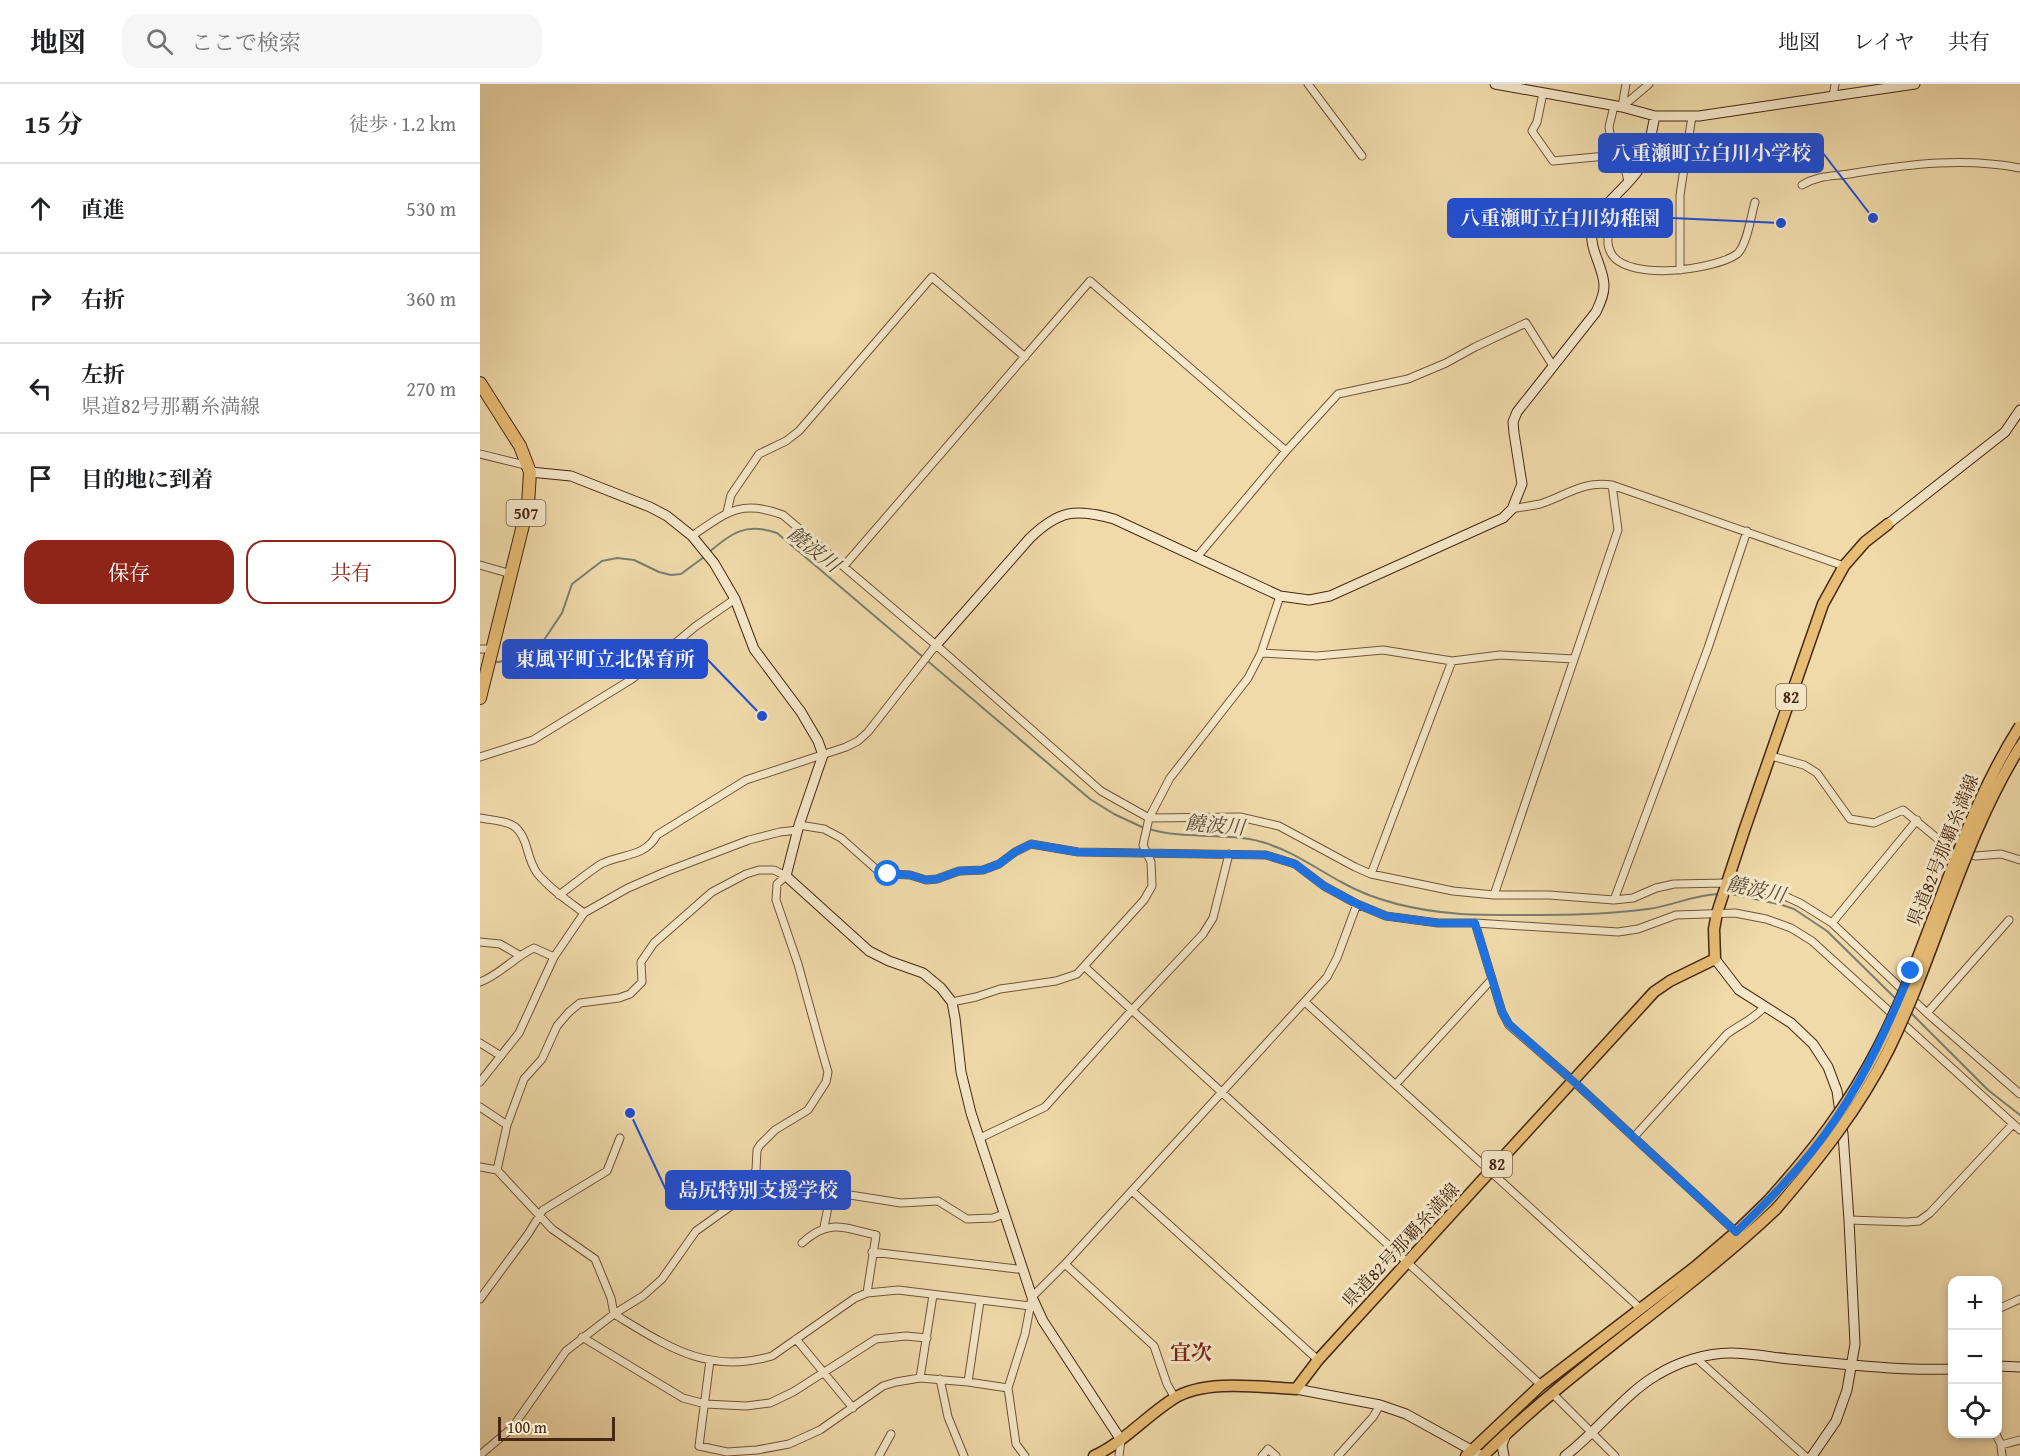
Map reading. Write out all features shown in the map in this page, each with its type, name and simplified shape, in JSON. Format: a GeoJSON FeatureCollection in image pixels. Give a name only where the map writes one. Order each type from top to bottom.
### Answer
{"type":"FeatureCollection","features":[{"type":"Feature","properties":{"kind":"highway","name":"507"},"geometry":{"type":"LineString","coordinates":[[480,383],[520,446],[529,469],[528,505],[511,574],[487,651],[487,669],[480,698]]}},
{"type":"Feature","properties":{"kind":"main road","name":"82"},"geometry":{"type":"LineString","coordinates":[[1715,959],[1714,929],[1719,909],[1823,604],[1844,566],[1865,542],[1888,524]]}},
{"type":"Feature","properties":{"kind":"main road","name":"県道82号那覇糸満線"},"geometry":{"type":"LineString","coordinates":[[1469,1453],[1541,1385],[1695,1268],[1736,1232],[1772,1205],[1829,1128],[1879,1046],[1979,799],[2020,726]]}},
{"type":"Feature","properties":{"kind":"main road","name":"県道82号那覇糸満線"},"geometry":{"type":"LineString","coordinates":[[1483,1456],[1552,1394],[1699,1277],[1822,1155],[1842,1129],[1883,1059],[1910,1001],[1986,812],[2020,747]]}},
{"type":"Feature","properties":{"kind":"main road","name":"県道82号那覇糸満線"},"geometry":{"type":"LineString","coordinates":[[1296,1389],[1318,1360],[1654,992],[1670,981],[1715,959]]}},
{"type":"Feature","properties":{"kind":"main road"},"geometry":{"type":"LineString","coordinates":[[1094,1456],[1122,1440],[1174,1398],[1210,1386],[1296,1389]]}},
{"type":"Feature","properties":{"kind":"street"},"geometry":{"type":"LineString","coordinates":[[1308,84],[1362,156]]}},
{"type":"Feature","properties":{"kind":"street"},"geometry":{"type":"LineString","coordinates":[[1495,84],[1655,116],[1692,116],[1915,84]]}},
{"type":"Feature","properties":{"kind":"street"},"geometry":{"type":"LineString","coordinates":[[1626,84],[1609,127],[1612,146],[1623,160],[1628,182]]}},
{"type":"Feature","properties":{"kind":"street"},"geometry":{"type":"LineString","coordinates":[[1618,107],[1648,84]]}},
{"type":"Feature","properties":{"kind":"street"},"geometry":{"type":"LineString","coordinates":[[1833,96],[1835,84]]}},
{"type":"Feature","properties":{"kind":"street"},"geometry":{"type":"LineString","coordinates":[[1543,93],[1537,122],[1532,131],[1553,161],[1617,155]]}},
{"type":"Feature","properties":{"kind":"street"},"geometry":{"type":"LineString","coordinates":[[559,895],[601,864],[646,849],[657,835],[746,780],[858,741],[916,673],[934,647],[1030,538],[1058,516],[1073,512],[1092,513],[1114,519],[1280,596],[1309,600],[1330,596],[1497,522],[1512,509],[1522,484],[1513,422],[1523,404],[1596,312],[1602,299],[1604,284],[1591,240],[1594,225],[1639,169],[1646,153],[1655,116]]}},
{"type":"Feature","properties":{"kind":"street"},"geometry":{"type":"LineString","coordinates":[[1680,270],[1680,195],[1692,116]]}},
{"type":"Feature","properties":{"kind":"street"},"geometry":{"type":"LineString","coordinates":[[1802,185],[1814,178],[1896,166],[1960,161],[1996,163],[2020,168]]}},
{"type":"Feature","properties":{"kind":"street"},"geometry":{"type":"LineString","coordinates":[[1616,196],[1618,204],[1608,242],[1611,254],[1618,262],[1637,269],[1690,270],[1709,266],[1738,253],[1744,243],[1755,202]]}},
{"type":"Feature","properties":{"kind":"street"},"geometry":{"type":"LineString","coordinates":[[727,512],[731,495],[759,454],[786,441],[799,431],[932,277],[1025,357]]}},
{"type":"Feature","properties":{"kind":"street"},"geometry":{"type":"LineString","coordinates":[[844,566],[1090,281],[1286,451]]}},
{"type":"Feature","properties":{"kind":"street"},"geometry":{"type":"LineString","coordinates":[[1197,558],[1286,451],[1338,394],[1408,379],[1446,363],[1526,323],[1553,366]]}},
{"type":"Feature","properties":{"kind":"street"},"geometry":{"type":"LineString","coordinates":[[1888,524],[2005,432],[2020,410]]}},
{"type":"Feature","properties":{"kind":"street"},"geometry":{"type":"LineString","coordinates":[[480,454],[529,469],[571,476],[604,488],[667,516],[692,536],[713,561],[735,599],[754,649],[801,712],[818,741],[823,755],[798,828],[786,876],[777,884],[776,900],[798,964],[828,1071],[826,1082],[808,1110],[775,1130],[760,1145],[757,1150],[756,1170],[738,1201],[696,1231],[662,1279],[643,1296],[614,1314],[566,1351],[512,1428],[480,1455]]}},
{"type":"Feature","properties":{"kind":"street"},"geometry":{"type":"LineString","coordinates":[[1512,509],[1541,504],[1584,485],[1612,485],[1844,566]]}},
{"type":"Feature","properties":{"kind":"street"},"geometry":{"type":"LineString","coordinates":[[1494,895],[1618,530],[1612,485]]}},
{"type":"Feature","properties":{"kind":"street"},"geometry":{"type":"LineString","coordinates":[[692,536],[727,512],[743,508],[763,507],[783,515],[1101,791],[1148,821],[1240,818],[1279,826],[1371,874],[1454,891],[1614,900],[1633,898],[1656,888],[1674,884],[1726,886],[1778,893],[1800,903],[1832,923],[1927,1013],[2020,1094]]}},
{"type":"Feature","properties":{"kind":"street"},"geometry":{"type":"LineString","coordinates":[[1614,900],[1708,648],[1747,531]]}},
{"type":"Feature","properties":{"kind":"street"},"geometry":{"type":"LineString","coordinates":[[480,566],[511,574]]}},
{"type":"Feature","properties":{"kind":"street"},"geometry":{"type":"LineString","coordinates":[[952,1002],[976,998],[1000,988],[1068,979],[1085,967],[1144,900],[1152,886],[1151,862],[1143,845],[1148,821],[1170,778],[1248,678],[1261,653],[1280,596]]}},
{"type":"Feature","properties":{"kind":"street"},"geometry":{"type":"LineString","coordinates":[[480,757],[532,740],[632,679],[696,626],[735,599]]}},
{"type":"Feature","properties":{"kind":"street"},"geometry":{"type":"LineString","coordinates":[[1261,653],[1317,656],[1383,650],[1452,661],[1500,655],[1574,659]]}},
{"type":"Feature","properties":{"kind":"street"},"geometry":{"type":"LineString","coordinates":[[1371,874],[1452,661]]}},
{"type":"Feature","properties":{"kind":"street"},"geometry":{"type":"LineString","coordinates":[[1771,756],[1804,765],[1817,773],[1850,819],[1874,823],[1903,810],[1950,849],[1975,856],[2001,854],[2020,860]]}},
{"type":"Feature","properties":{"kind":"street"},"geometry":{"type":"LineString","coordinates":[[480,818],[512,824],[519,830],[524,836],[536,873],[559,895],[584,913]]}},
{"type":"Feature","properties":{"kind":"street"},"geometry":{"type":"LineString","coordinates":[[1832,923],[1917,820]]}},
{"type":"Feature","properties":{"kind":"street"},"geometry":{"type":"LineString","coordinates":[[480,1083],[519,1033],[554,957],[584,913],[628,888],[665,872],[749,840],[798,828],[824,829],[842,838],[876,869],[888,874],[910,875],[926,880],[937,879],[959,871],[983,870],[999,864],[1031,844],[1078,852],[1266,855],[1295,864],[1324,886],[1357,904],[1386,916],[1438,923],[1475,923],[1618,932],[1638,929],[1676,915],[1719,909],[1766,919],[1791,928],[1812,941],[2020,1130]]}},
{"type":"Feature","properties":{"kind":"street"},"geometry":{"type":"LineString","coordinates":[[980,1138],[1045,1107],[1208,927],[1213,918],[1229,854]]}},
{"type":"Feature","properties":{"kind":"street"},"geometry":{"type":"LineString","coordinates":[[497,1170],[507,1125],[524,1079],[542,1059],[557,1026],[569,1012],[580,1003],[619,998],[630,994],[642,982],[640,962],[654,943],[712,892],[746,874],[759,870],[774,870],[786,876],[869,951],[889,962],[923,973],[941,988],[952,1002],[961,1072],[1031,1301],[1122,1440],[1119,1456]]}},
{"type":"Feature","properties":{"kind":"street"},"geometry":{"type":"LineString","coordinates":[[1025,1456],[1016,1444],[1008,1388],[1025,1334],[1031,1301],[1327,977],[1337,958],[1357,904]]}},
{"type":"Feature","properties":{"kind":"street"},"geometry":{"type":"LineString","coordinates":[[1927,1013],[2009,920]]}},
{"type":"Feature","properties":{"kind":"street"},"geometry":{"type":"LineString","coordinates":[[1475,923],[1502,1012],[1509,1024],[1736,1232]]}},
{"type":"Feature","properties":{"kind":"street"},"geometry":{"type":"LineString","coordinates":[[480,942],[500,944],[519,955]]}},
{"type":"Feature","properties":{"kind":"street"},"geometry":{"type":"LineString","coordinates":[[480,982],[489,979],[519,955],[534,948],[554,957]]}},
{"type":"Feature","properties":{"kind":"street"},"geometry":{"type":"LineString","coordinates":[[1715,959],[1739,990],[1803,1032],[1814,1044],[1828,1067],[1837,1091],[1850,1220],[1855,1314],[1853,1365],[1836,1421],[1812,1456]]}},
{"type":"Feature","properties":{"kind":"street"},"geometry":{"type":"LineString","coordinates":[[1085,967],[1541,1385]]}},
{"type":"Feature","properties":{"kind":"street"},"geometry":{"type":"LineString","coordinates":[[1396,1084],[1492,979]]}},
{"type":"Feature","properties":{"kind":"street"},"geometry":{"type":"LineString","coordinates":[[1305,1002],[1641,1308]]}},
{"type":"Feature","properties":{"kind":"street"},"geometry":{"type":"LineString","coordinates":[[1634,1137],[1727,1034],[1740,1024],[1757,1017],[1765,1006]]}},
{"type":"Feature","properties":{"kind":"street"},"geometry":{"type":"LineString","coordinates":[[480,1043],[501,1056]]}},
{"type":"Feature","properties":{"kind":"street"},"geometry":{"type":"LineString","coordinates":[[480,1107],[507,1125]]}},
{"type":"Feature","properties":{"kind":"street"},"geometry":{"type":"LineString","coordinates":[[1850,1220],[1919,1221],[1930,1213],[2013,1124]]}},
{"type":"Feature","properties":{"kind":"street"},"geometry":{"type":"LineString","coordinates":[[480,1299],[543,1210],[607,1171],[620,1138]]}},
{"type":"Feature","properties":{"kind":"street"},"geometry":{"type":"LineString","coordinates":[[480,1167],[497,1170],[552,1228],[595,1259],[611,1298],[614,1314],[671,1348],[693,1356],[710,1360],[758,1360],[772,1356],[855,1298],[867,1293],[898,1290],[980,1301],[1031,1301]]}},
{"type":"Feature","properties":{"kind":"street"},"geometry":{"type":"LineString","coordinates":[[1132,1191],[1318,1360]]}},
{"type":"Feature","properties":{"kind":"street"},"geometry":{"type":"LineString","coordinates":[[824,1227],[830,1202],[850,1195],[901,1203],[938,1201],[967,1219],[993,1218],[1004,1214]]}},
{"type":"Feature","properties":{"kind":"street"},"geometry":{"type":"LineString","coordinates":[[802,1243],[824,1227],[833,1226],[876,1235],[867,1293]]}},
{"type":"Feature","properties":{"kind":"street"},"geometry":{"type":"LineString","coordinates":[[872,1252],[1022,1268]]}},
{"type":"Feature","properties":{"kind":"street"},"geometry":{"type":"LineString","coordinates":[[1065,1264],[1154,1346],[1174,1398]]}},
{"type":"Feature","properties":{"kind":"street"},"geometry":{"type":"LineString","coordinates":[[920,1378],[933,1295]]}},
{"type":"Feature","properties":{"kind":"street"},"geometry":{"type":"LineString","coordinates":[[2002,1307],[2020,1299]]}},
{"type":"Feature","properties":{"kind":"street"},"geometry":{"type":"LineString","coordinates":[[968,1382],[980,1301]]}},
{"type":"Feature","properties":{"kind":"street"},"geometry":{"type":"LineString","coordinates":[[582,1337],[683,1398],[705,1404],[746,1406],[770,1403],[793,1392],[876,1339],[906,1336],[927,1338]]}},
{"type":"Feature","properties":{"kind":"street"},"geometry":{"type":"LineString","coordinates":[[796,1339],[853,1408]]}},
{"type":"Feature","properties":{"kind":"street"},"geometry":{"type":"LineString","coordinates":[[1565,1456],[1654,1376],[1696,1358],[1729,1353],[1911,1371],[1948,1369]]}},
{"type":"Feature","properties":{"kind":"street"},"geometry":{"type":"LineString","coordinates":[[1696,1358],[1805,1456]]}},
{"type":"Feature","properties":{"kind":"street"},"geometry":{"type":"LineString","coordinates":[[699,1456],[710,1360]]}},
{"type":"Feature","properties":{"kind":"street"},"geometry":{"type":"LineString","coordinates":[[2002,1366],[2020,1367]]}},
{"type":"Feature","properties":{"kind":"street"},"geometry":{"type":"LineString","coordinates":[[699,1446],[727,1452],[757,1450],[789,1444],[820,1430],[883,1386],[920,1378],[1008,1388]]}},
{"type":"Feature","properties":{"kind":"street"},"geometry":{"type":"LineString","coordinates":[[940,1380],[948,1417],[964,1456]]}},
{"type":"Feature","properties":{"kind":"street"},"geometry":{"type":"LineString","coordinates":[[1296,1389],[1380,1405],[1406,1414],[1469,1453],[1483,1456]]}},
{"type":"Feature","properties":{"kind":"street"},"geometry":{"type":"LineString","coordinates":[[1552,1394],[1616,1456]]}},
{"type":"Feature","properties":{"kind":"street"},"geometry":{"type":"LineString","coordinates":[[1338,1456],[1373,1417],[1380,1405]]}},
{"type":"Feature","properties":{"kind":"street"},"geometry":{"type":"LineString","coordinates":[[879,1456],[891,1434]]}},
{"type":"Feature","properties":{"kind":"street"},"geometry":{"type":"LineString","coordinates":[[1504,1456],[1502,1444],[1506,1434]]}},
{"type":"Feature","properties":{"kind":"street"},"geometry":{"type":"LineString","coordinates":[[1998,1438],[2002,1456]]}},
{"type":"Feature","properties":{"kind":"street"},"geometry":{"type":"LineString","coordinates":[[2001,1445],[2020,1440]]}},
{"type":"Feature","properties":{"kind":"street"},"geometry":{"type":"LineString","coordinates":[[1262,1456],[1268,1449],[1276,1456]]}},
{"type":"Feature","properties":{"kind":"waterway","name":"饒波川"},"geometry":{"type":"LineString","coordinates":[[708,553],[740,531],[756,529],[777,533],[1090,799],[1114,814],[1144,828]]}},
{"type":"Feature","properties":{"kind":"waterway","name":"饒波川"},"geometry":{"type":"LineString","coordinates":[[495,662],[525,654],[544,640],[562,613],[572,584],[602,561],[617,558],[634,560],[671,575],[681,574],[704,557]]}},
{"type":"Feature","properties":{"kind":"waterway","name":"饒波川"},"geometry":{"type":"LineString","coordinates":[[1149,829],[1262,842],[1294,855],[1371,896],[1400,905],[1446,913],[1532,915],[1631,911],[1657,908],[1700,896],[1718,894]]}},
{"type":"Feature","properties":{"kind":"waterway","name":"饒波川"},"geometry":{"type":"LineString","coordinates":[[1727,893],[1794,909],[1827,931],[1897,1000]]}},
{"type":"Feature","properties":{"kind":"waterway","name":"饒波川"},"geometry":{"type":"LineString","coordinates":[[1910,1012],[1988,1090],[2020,1115]]}},
{"type":"Feature","properties":{"kind":"place","name":"八重瀬町立白川小学校"},"geometry":{"type":"Point","coordinates":[1873,218]}},
{"type":"Feature","properties":{"kind":"place","name":"八重瀬町立白川幼稚園"},"geometry":{"type":"Point","coordinates":[1781,223]}},
{"type":"Feature","properties":{"kind":"place","name":"東風平町立北保育所"},"geometry":{"type":"Point","coordinates":[762,716]}},
{"type":"Feature","properties":{"kind":"place","name":"島尻特別支援学校"},"geometry":{"type":"Point","coordinates":[630,1113]}},
{"type":"Feature","properties":{"kind":"district","name":"宜次"},"geometry":{"type":"Point","coordinates":[1191,1353]}},
{"type":"Feature","properties":{"kind":"route"},"geometry":{"type":"LineString","coordinates":[[888,874],[910,875],[926,880],[937,879],[959,871],[983,870],[999,864],[1031,844],[1078,852],[1266,855],[1295,864],[1324,886],[1357,904],[1386,916],[1438,923],[1475,923],[1502,1012],[1509,1024],[1736,1232],[1805,1160],[1837,1118],[1879,1046],[1911,971]]}}]}
